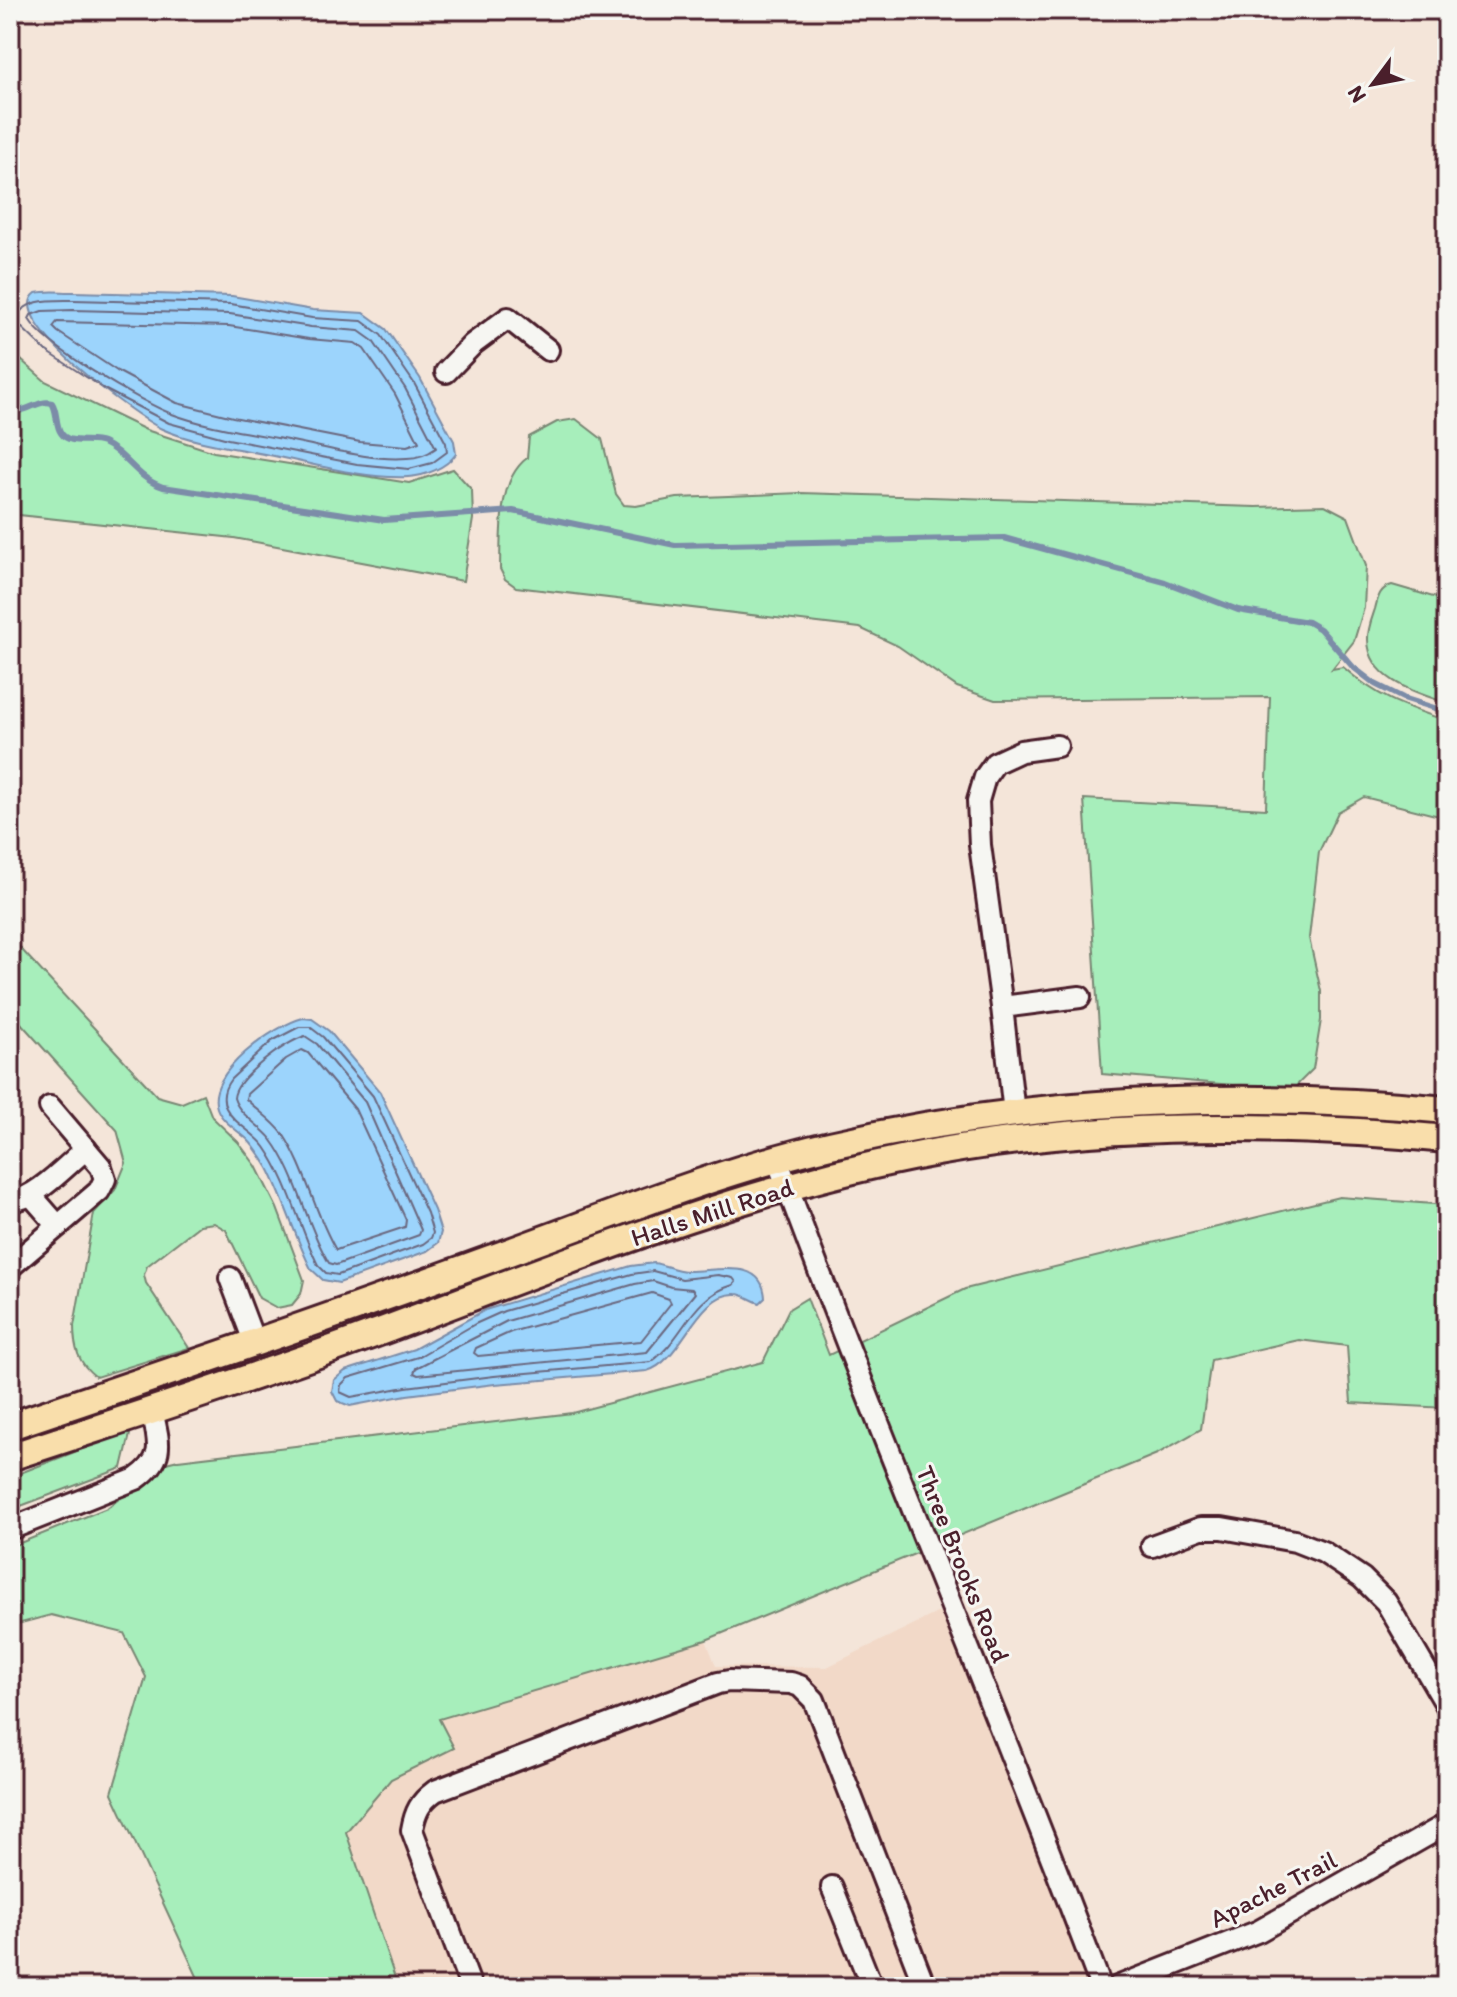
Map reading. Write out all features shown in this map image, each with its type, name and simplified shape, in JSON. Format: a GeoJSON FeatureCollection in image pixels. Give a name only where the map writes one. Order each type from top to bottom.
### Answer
{"type":"FeatureCollection","features":[{"type":"Feature","properties":{"kind":"main road","name":"Halls Mill Road"},"geometry":{"type":"LineString","coordinates":[[10,1426],[255,1344],[777,1159],[907,1129],[1097,1104],[1195,1101],[1445,1105]]}},
{"type":"Feature","properties":{"kind":"main road","name":"Halls Mill Road"},"geometry":{"type":"LineString","coordinates":[[10,1457],[369,1336],[675,1222],[845,1172],[963,1148],[1099,1133],[1274,1129],[1447,1139]]}},
{"type":"Feature","properties":{"kind":"main road"},"geometry":{"type":"LineString","coordinates":[[563,1262],[573,1246],[655,1211],[660,1198]]}},
{"type":"Feature","properties":{"kind":"street"},"geometry":{"type":"LineString","coordinates":[[446,372],[473,344],[508,318],[548,350]]}},
{"type":"Feature","properties":{"kind":"street"},"geometry":{"type":"LineString","coordinates":[[1014,1113],[980,845],[978,801],[985,777],[995,763],[1021,751],[1057,746]]}},
{"type":"Feature","properties":{"kind":"street"},"geometry":{"type":"LineString","coordinates":[[1002,1007],[1080,997]]}},
{"type":"Feature","properties":{"kind":"street"},"geometry":{"type":"LineString","coordinates":[[10,1267],[103,1184],[101,1167],[50,1107]]}},
{"type":"Feature","properties":{"kind":"street"},"geometry":{"type":"LineString","coordinates":[[10,1200],[17,1201],[31,1195],[86,1149]]}},
{"type":"Feature","properties":{"kind":"street","name":"Three Brooks Road"},"geometry":{"type":"LineString","coordinates":[[777,1159],[1101,1987]]}},
{"type":"Feature","properties":{"kind":"street"},"geometry":{"type":"LineString","coordinates":[[31,1195],[58,1226]]}},
{"type":"Feature","properties":{"kind":"street"},"geometry":{"type":"LineString","coordinates":[[230,1278],[255,1344]]}},
{"type":"Feature","properties":{"kind":"street"},"geometry":{"type":"LineString","coordinates":[[10,1529],[136,1479],[148,1470],[158,1452],[152,1410]]}},
{"type":"Feature","properties":{"kind":"street"},"geometry":{"type":"LineString","coordinates":[[1152,1546],[1201,1528],[1222,1528],[1295,1541],[1323,1552],[1362,1578],[1386,1602],[1447,1706]]}},
{"type":"Feature","properties":{"kind":"street"},"geometry":{"type":"LineString","coordinates":[[471,1987],[412,1830],[414,1814],[422,1800],[435,1791],[729,1681],[791,1683],[808,1691],[814,1700],[925,1987]]}},
{"type":"Feature","properties":{"kind":"street","name":"Apache Trail"},"geometry":{"type":"LineString","coordinates":[[1117,1987],[1259,1931],[1447,1824]]}},
{"type":"Feature","properties":{"kind":"street"},"geometry":{"type":"LineString","coordinates":[[832,1887],[872,1987]]}},
{"type":"Feature","properties":{"kind":"path"},"geometry":{"type":"LineString","coordinates":[[1441,551],[1447,553]]}},
{"type":"Feature","properties":{"kind":"shaded area"},"geometry":{"type":"Polygon","coordinates":[[[947,1608],[1091,1987],[398,1987],[346,1831],[391,1779],[453,1749],[438,1719],[706,1640],[716,1666],[827,1667],[947,1608]]]}},
{"type":"Feature","properties":{"kind":"green space"},"geometry":{"type":"Polygon","coordinates":[[[10,347],[45,381],[146,430],[214,452],[409,483],[453,469],[472,490],[473,519],[463,581],[234,538],[10,514],[10,347]]]}},
{"type":"Feature","properties":{"kind":"green space"},"geometry":{"type":"Polygon","coordinates":[[[576,419],[602,439],[616,494],[624,505],[636,506],[677,498],[801,493],[1256,507],[1325,505],[1348,517],[1366,566],[1364,608],[1354,641],[1332,669],[1343,667],[1392,700],[1447,721],[1447,818],[1364,797],[1338,812],[1319,852],[1309,938],[1321,991],[1321,1020],[1313,1069],[1292,1090],[1102,1074],[1084,799],[1266,809],[1270,697],[995,700],[957,687],[898,646],[860,628],[516,587],[505,579],[500,569],[501,525],[510,480],[527,458],[529,437],[557,422],[576,419]]]}},
{"type":"Feature","properties":{"kind":"green space"},"geometry":{"type":"Polygon","coordinates":[[[1392,585],[1447,601],[1447,703],[1397,683],[1386,675],[1370,654],[1368,632],[1377,601],[1382,591],[1392,585]]]}},
{"type":"Feature","properties":{"kind":"green space"},"geometry":{"type":"Polygon","coordinates":[[[10,937],[157,1096],[182,1103],[203,1094],[212,1117],[238,1142],[256,1166],[277,1208],[304,1280],[301,1294],[292,1305],[277,1308],[259,1298],[226,1230],[214,1223],[200,1225],[147,1266],[144,1275],[146,1283],[189,1348],[96,1377],[81,1361],[74,1326],[94,1213],[115,1190],[126,1163],[117,1130],[10,1011],[10,937]]]}},
{"type":"Feature","properties":{"kind":"green space"},"geometry":{"type":"Polygon","coordinates":[[[1339,1197],[1447,1205],[1447,1408],[1351,1403],[1347,1346],[1299,1340],[1211,1360],[1201,1429],[1157,1454],[706,1640],[439,1719],[454,1748],[391,1779],[346,1832],[398,1987],[202,1987],[112,1793],[146,1677],[124,1633],[51,1615],[10,1626],[10,1547],[107,1508],[166,1463],[572,1413],[763,1362],[789,1309],[807,1298],[829,1355],[965,1289],[1339,1197]]]}},
{"type":"Feature","properties":{"kind":"green space"},"geometry":{"type":"Polygon","coordinates":[[[131,1430],[122,1468],[10,1510],[10,1477],[131,1430]]]}},
{"type":"Feature","properties":{"kind":"water"},"geometry":{"type":"Polygon","coordinates":[[[49,291],[232,296],[313,310],[364,313],[386,329],[420,378],[454,441],[456,454],[441,467],[421,475],[373,476],[187,438],[148,421],[76,367],[37,324],[30,306],[36,293],[49,291]]]}},
{"type":"Feature","properties":{"kind":"water"},"geometry":{"type":"Polygon","coordinates":[[[303,1018],[312,1019],[329,1031],[380,1092],[441,1232],[438,1243],[427,1251],[339,1283],[323,1280],[311,1269],[268,1168],[250,1142],[226,1121],[217,1108],[216,1094],[221,1080],[245,1052],[276,1030],[303,1018]]]}},
{"type":"Feature","properties":{"kind":"water"},"geometry":{"type":"Polygon","coordinates":[[[654,1263],[686,1271],[746,1271],[756,1276],[765,1298],[760,1303],[739,1294],[722,1296],[700,1315],[660,1365],[647,1371],[495,1384],[350,1406],[337,1401],[332,1391],[334,1380],[345,1371],[414,1349],[485,1310],[631,1266],[654,1263]]]}},
{"type":"Feature","properties":{"kind":"waterway"},"geometry":{"type":"LineString","coordinates":[[10,410],[52,403],[59,430],[65,437],[111,447],[146,478],[163,487],[384,520],[513,511],[675,545],[1004,538],[1165,582],[1238,610],[1308,622],[1320,629],[1353,667],[1375,684],[1403,698],[1447,712]]}}]}
